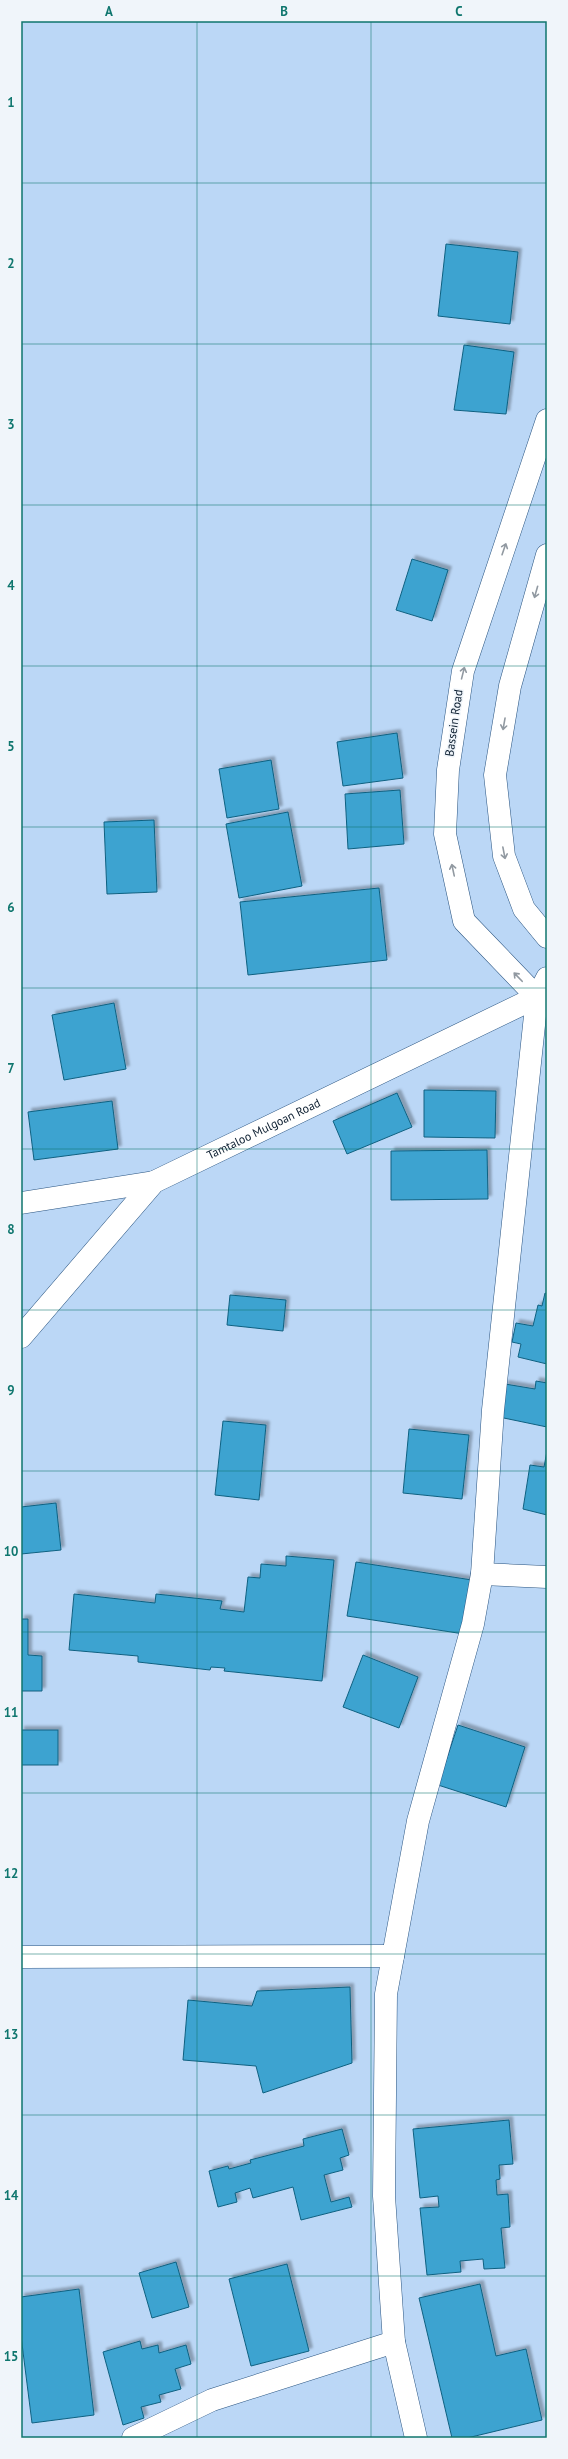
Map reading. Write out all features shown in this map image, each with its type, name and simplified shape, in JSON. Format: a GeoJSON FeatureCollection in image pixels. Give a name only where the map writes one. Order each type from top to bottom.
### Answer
{"type":"FeatureCollection","features":[{"type":"Feature","properties":{"kind":"street","name":"Bassein Road"},"geometry":{"type":"LineString","coordinates":[[542,1000],[464,921],[445,834],[448,770],[463,671],[547,420]]}},
{"type":"Feature","properties":{"kind":"street"},"geometry":{"type":"LineString","coordinates":[[547,555],[510,686],[495,775],[504,856],[524,908],[547,937]]}},
{"type":"Feature","properties":{"kind":"street"},"geometry":{"type":"LineString","coordinates":[[416,2438],[394,2342],[384,2196],[386,1994],[418,1821],[473,1624],[482,1574],[493,1410],[542,1000],[547,978]]}},
{"type":"Feature","properties":{"kind":"street","name":"Tamtaloo Mulgoan Road"},"geometry":{"type":"LineString","coordinates":[[21,1337],[154,1182],[542,1000]]}},
{"type":"Feature","properties":{"kind":"street"},"geometry":{"type":"LineString","coordinates":[[21,1203],[154,1182]]}},
{"type":"Feature","properties":{"kind":"street"},"geometry":{"type":"LineString","coordinates":[[482,1574],[547,1577]]}},
{"type":"Feature","properties":{"kind":"street"},"geometry":{"type":"LineString","coordinates":[[21,1956],[393,1956]]}},
{"type":"Feature","properties":{"kind":"street"},"geometry":{"type":"LineString","coordinates":[[133,2438],[212,2400],[394,2342]]}},
{"type":"Feature","properties":{"kind":"building"},"geometry":{"type":"Polygon","coordinates":[[[446,244],[518,252],[510,324],[438,316],[446,244]]]}},
{"type":"Feature","properties":{"kind":"building"},"geometry":{"type":"Polygon","coordinates":[[[464,345],[514,352],[506,414],[454,410],[464,345]]]}},
{"type":"Feature","properties":{"kind":"building"},"geometry":{"type":"Polygon","coordinates":[[[412,559],[448,570],[432,621],[396,610],[412,559]]]}},
{"type":"Feature","properties":{"kind":"building"},"geometry":{"type":"Polygon","coordinates":[[[397,733],[403,778],[343,786],[337,742],[397,733]]]}},
{"type":"Feature","properties":{"kind":"building"},"geometry":{"type":"Polygon","coordinates":[[[271,760],[279,809],[227,818],[219,769],[271,760]]]}},
{"type":"Feature","properties":{"kind":"building"},"geometry":{"type":"Polygon","coordinates":[[[400,790],[404,844],[348,849],[345,794],[400,790]]]}},
{"type":"Feature","properties":{"kind":"building"},"geometry":{"type":"Polygon","coordinates":[[[288,812],[302,886],[239,898],[226,824],[288,812]]]}},
{"type":"Feature","properties":{"kind":"building"},"geometry":{"type":"Polygon","coordinates":[[[154,820],[157,892],[107,894],[104,822],[154,820]]]}},
{"type":"Feature","properties":{"kind":"building"},"geometry":{"type":"Polygon","coordinates":[[[379,888],[387,960],[248,975],[240,902],[379,888]]]}},
{"type":"Feature","properties":{"kind":"building"},"geometry":{"type":"Polygon","coordinates":[[[114,1003],[126,1069],[64,1080],[52,1015],[114,1003]]]}},
{"type":"Feature","properties":{"kind":"building"},"geometry":{"type":"Polygon","coordinates":[[[424,1090],[496,1091],[495,1138],[424,1137],[424,1090]]]}},
{"type":"Feature","properties":{"kind":"building"},"geometry":{"type":"Polygon","coordinates":[[[397,1093],[412,1127],[347,1154],[333,1121],[397,1093]]]}},
{"type":"Feature","properties":{"kind":"building"},"geometry":{"type":"Polygon","coordinates":[[[112,1101],[118,1149],[34,1160],[28,1112],[112,1101]]]}},
{"type":"Feature","properties":{"kind":"building"},"geometry":{"type":"Polygon","coordinates":[[[487,1150],[488,1199],[391,1200],[391,1151],[487,1150]]]}},
{"type":"Feature","properties":{"kind":"building"},"geometry":{"type":"Polygon","coordinates":[[[545,1293],[547,1294],[547,1364],[518,1357],[521,1344],[512,1342],[516,1323],[533,1326],[538,1305],[542,1306],[545,1293]]]}},
{"type":"Feature","properties":{"kind":"building"},"geometry":{"type":"Polygon","coordinates":[[[230,1295],[286,1300],[283,1331],[227,1325],[230,1295]]]}},
{"type":"Feature","properties":{"kind":"building"},"geometry":{"type":"Polygon","coordinates":[[[536,1381],[547,1383],[547,1427],[499,1417],[505,1384],[535,1389],[536,1381]]]}},
{"type":"Feature","properties":{"kind":"building"},"geometry":{"type":"Polygon","coordinates":[[[223,1421],[266,1425],[259,1500],[215,1495],[223,1421]]]}},
{"type":"Feature","properties":{"kind":"building"},"geometry":{"type":"Polygon","coordinates":[[[409,1429],[469,1435],[462,1499],[403,1493],[409,1429]]]}},
{"type":"Feature","properties":{"kind":"building"},"geometry":{"type":"Polygon","coordinates":[[[547,1451],[547,1515],[523,1509],[530,1465],[544,1467],[547,1451]]]}},
{"type":"Feature","properties":{"kind":"building"},"geometry":{"type":"Polygon","coordinates":[[[56,1503],[61,1550],[21,1554],[21,1507],[56,1503]]]}},
{"type":"Feature","properties":{"kind":"building"},"geometry":{"type":"Polygon","coordinates":[[[286,1556],[334,1560],[322,1681],[224,1671],[225,1668],[211,1667],[210,1670],[138,1662],[138,1656],[69,1650],[74,1594],[155,1603],[156,1594],[222,1601],[220,1609],[244,1612],[248,1577],[260,1578],[261,1564],[286,1566],[286,1556]]]}},
{"type":"Feature","properties":{"kind":"building"},"geometry":{"type":"Polygon","coordinates":[[[356,1562],[472,1580],[464,1634],[347,1616],[356,1562]]]}},
{"type":"Feature","properties":{"kind":"building"},"geometry":{"type":"Polygon","coordinates":[[[21,1619],[28,1619],[28,1655],[42,1656],[42,1691],[21,1691],[21,1619]]]}},
{"type":"Feature","properties":{"kind":"building"},"geometry":{"type":"Polygon","coordinates":[[[363,1655],[418,1677],[399,1728],[343,1707],[363,1655]]]}},
{"type":"Feature","properties":{"kind":"building"},"geometry":{"type":"Polygon","coordinates":[[[458,1725],[525,1747],[506,1807],[438,1785],[458,1725]]]}},
{"type":"Feature","properties":{"kind":"building"},"geometry":{"type":"Polygon","coordinates":[[[21,1730],[58,1730],[58,1765],[21,1765],[21,1730]]]}},
{"type":"Feature","properties":{"kind":"building"},"geometry":{"type":"Polygon","coordinates":[[[350,1987],[352,2063],[263,2093],[256,2066],[183,2060],[188,2000],[252,2006],[257,1991],[350,1987]]]}},
{"type":"Feature","properties":{"kind":"building"},"geometry":{"type":"Polygon","coordinates":[[[509,2120],[513,2164],[499,2165],[500,2179],[496,2180],[497,2195],[508,2194],[510,2227],[501,2228],[505,2268],[484,2269],[483,2259],[460,2261],[461,2272],[427,2275],[420,2208],[439,2207],[438,2196],[420,2198],[413,2129],[509,2120]]]}},
{"type":"Feature","properties":{"kind":"building"},"geometry":{"type":"Polygon","coordinates":[[[342,2129],[349,2155],[340,2158],[343,2170],[324,2175],[331,2202],[349,2197],[352,2207],[301,2220],[293,2187],[253,2198],[250,2188],[235,2193],[237,2202],[218,2207],[209,2171],[228,2166],[229,2169],[251,2163],[250,2160],[304,2146],[303,2139],[342,2129]]]}},
{"type":"Feature","properties":{"kind":"building"},"geometry":{"type":"Polygon","coordinates":[[[176,2262],[189,2307],[152,2318],[139,2273],[176,2262]]]}},
{"type":"Feature","properties":{"kind":"building"},"geometry":{"type":"Polygon","coordinates":[[[287,2264],[309,2351],[251,2366],[229,2279],[287,2264]]]}},
{"type":"Feature","properties":{"kind":"building"},"geometry":{"type":"Polygon","coordinates":[[[480,2284],[496,2356],[526,2349],[542,2420],[467,2438],[452,2438],[419,2298],[480,2284]]]}},
{"type":"Feature","properties":{"kind":"building"},"geometry":{"type":"Polygon","coordinates":[[[79,2289],[94,2415],[32,2423],[21,2336],[21,2297],[79,2289]]]}},
{"type":"Feature","properties":{"kind":"building"},"geometry":{"type":"Polygon","coordinates":[[[140,2341],[142,2349],[158,2345],[159,2353],[186,2345],[191,2364],[175,2369],[181,2389],[159,2395],[161,2402],[141,2407],[144,2418],[123,2425],[103,2352],[140,2341]]]}}]}
